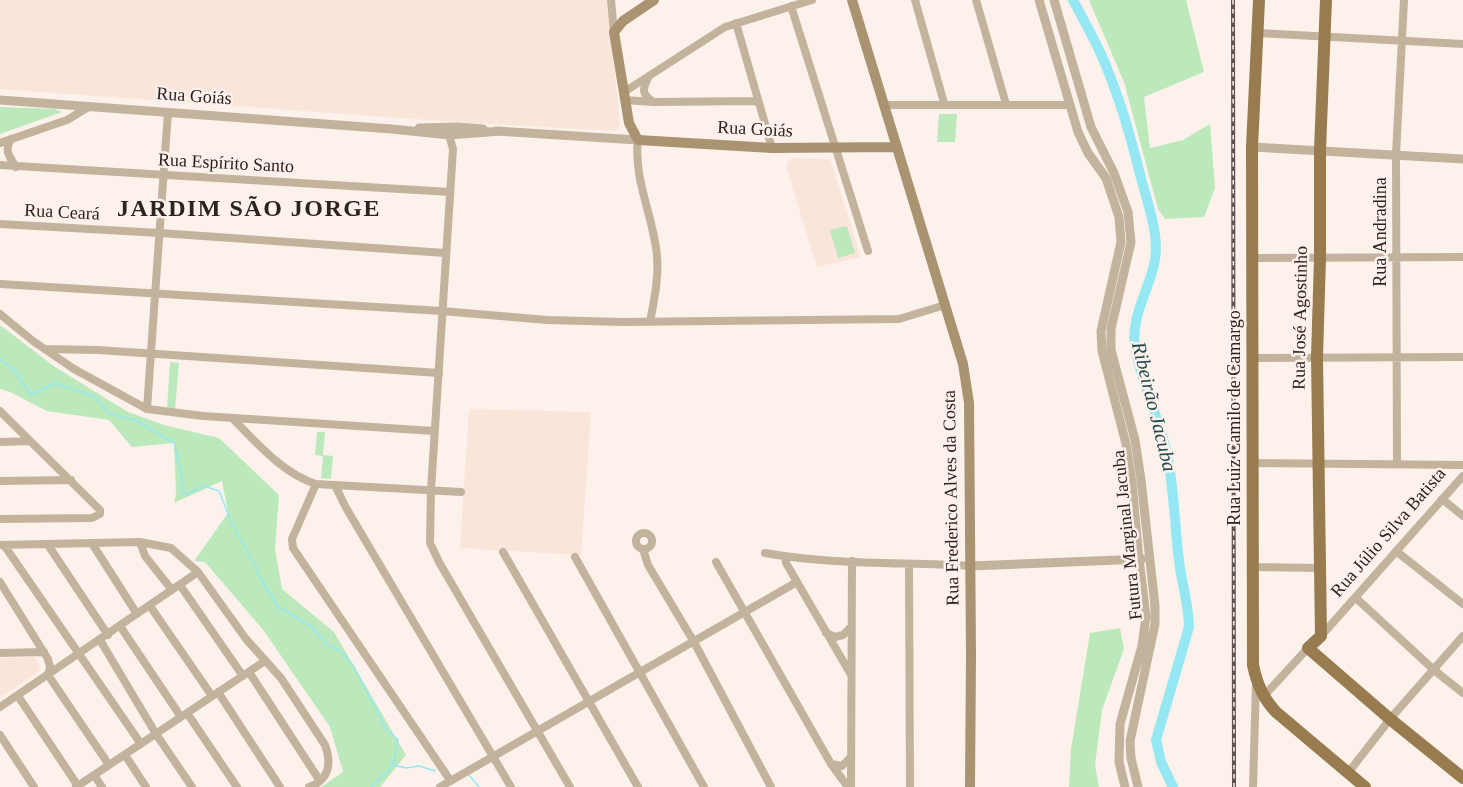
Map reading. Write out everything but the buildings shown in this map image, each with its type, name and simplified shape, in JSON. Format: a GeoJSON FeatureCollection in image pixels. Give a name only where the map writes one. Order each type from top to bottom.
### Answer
{"type":"FeatureCollection","features":[{"type":"Feature","properties":{"kind":"main road"},"geometry":{"type":"LineString","coordinates":[[638,140],[629,123],[614,33],[623,21],[654,0]]}},
{"type":"Feature","properties":{"kind":"main road","name":"Rua Frederico Alves da Costa"},"geometry":{"type":"LineString","coordinates":[[852,0],[963,364],[969,403],[970,787]]}},
{"type":"Feature","properties":{"kind":"main road","name":"Rua Luiz Camilo de Camargo"},"geometry":{"type":"LineString","coordinates":[[1259,0],[1252,147],[1253,665],[1260,701],[1365,787]]}},
{"type":"Feature","properties":{"kind":"main road","name":"Rua José Agostinho"},"geometry":{"type":"LineString","coordinates":[[1321,636],[1317,357],[1320,150],[1326,0]]}},
{"type":"Feature","properties":{"kind":"main road","name":"Rua Goiás"},"geometry":{"type":"LineString","coordinates":[[638,140],[772,148],[896,147]]}},
{"type":"Feature","properties":{"kind":"main road","name":"Rua Júlio Silva Batista"},"geometry":{"type":"LineString","coordinates":[[1308,648],[1321,636]]}},
{"type":"Feature","properties":{"kind":"main road"},"geometry":{"type":"LineString","coordinates":[[1308,648],[1463,778]]}},
{"type":"Feature","properties":{"kind":"street"},"geometry":{"type":"LineString","coordinates":[[611,0],[614,33]]}},
{"type":"Feature","properties":{"kind":"street"},"geometry":{"type":"LineString","coordinates":[[625,96],[649,77],[724,27],[812,0]]}},
{"type":"Feature","properties":{"kind":"street"},"geometry":{"type":"LineString","coordinates":[[915,0],[944,103]]}},
{"type":"Feature","properties":{"kind":"street"},"geometry":{"type":"LineString","coordinates":[[976,0],[1006,104]]}},
{"type":"Feature","properties":{"kind":"street","name":"Futura Marginal Jacuba"},"geometry":{"type":"LineString","coordinates":[[1039,0],[1070,105],[1088,153],[1106,178],[1119,217],[1121,242],[1101,331],[1101,351],[1126,444],[1146,616],[1142,646],[1120,724],[1119,762],[1125,787]]}},
{"type":"Feature","properties":{"kind":"street","name":"Futura Marginal Jacuba"},"geometry":{"type":"LineString","coordinates":[[1054,0],[1091,127],[1114,172],[1128,212],[1131,242],[1111,329],[1111,350],[1135,440],[1155,606],[1155,624],[1130,741],[1131,758],[1138,787]]}},
{"type":"Feature","properties":{"kind":"street","name":"Rua Andradina"},"geometry":{"type":"LineString","coordinates":[[1397,464],[1396,155],[1404,0]]}},
{"type":"Feature","properties":{"kind":"street"},"geometry":{"type":"LineString","coordinates":[[791,6],[868,251]]}},
{"type":"Feature","properties":{"kind":"street"},"geometry":{"type":"LineString","coordinates":[[736,23],[772,148]]}},
{"type":"Feature","properties":{"kind":"street"},"geometry":{"type":"LineString","coordinates":[[1258,33],[1463,44]]}},
{"type":"Feature","properties":{"kind":"street"},"geometry":{"type":"LineString","coordinates":[[649,77],[642,90],[653,102]]}},
{"type":"Feature","properties":{"kind":"street"},"geometry":{"type":"LineString","coordinates":[[1070,105],[1081,92]]}},
{"type":"Feature","properties":{"kind":"street"},"geometry":{"type":"LineString","coordinates":[[625,96],[653,102],[758,101]]}},
{"type":"Feature","properties":{"kind":"street","name":"Rua Goiás"},"geometry":{"type":"LineString","coordinates":[[0,100],[392,129],[501,131],[638,140]]}},
{"type":"Feature","properties":{"kind":"street"},"geometry":{"type":"LineString","coordinates":[[883,105],[944,103],[1070,105],[1087,111]]}},
{"type":"Feature","properties":{"kind":"street"},"geometry":{"type":"LineString","coordinates":[[0,143],[67,120],[90,106]]}},
{"type":"Feature","properties":{"kind":"street"},"geometry":{"type":"LineString","coordinates":[[147,409],[168,112]]}},
{"type":"Feature","properties":{"kind":"street"},"geometry":{"type":"LineString","coordinates":[[613,138],[625,131],[629,123]]}},
{"type":"Feature","properties":{"kind":"street"},"geometry":{"type":"LineString","coordinates":[[455,131],[434,431],[430,543],[570,787]]}},
{"type":"Feature","properties":{"kind":"street"},"geometry":{"type":"LineString","coordinates":[[11,139],[6,147],[7,154],[16,167]]}},
{"type":"Feature","properties":{"kind":"street"},"geometry":{"type":"LineString","coordinates":[[638,140],[639,166],[657,254],[656,289],[650,322]]}},
{"type":"Feature","properties":{"kind":"street"},"geometry":{"type":"LineString","coordinates":[[1252,147],[1463,159]]}},
{"type":"Feature","properties":{"kind":"street","name":"Rua Espírito Santo"},"geometry":{"type":"LineString","coordinates":[[0,165],[450,192]]}},
{"type":"Feature","properties":{"kind":"street","name":"Rua Ceará"},"geometry":{"type":"LineString","coordinates":[[0,224],[445,253]]}},
{"type":"Feature","properties":{"kind":"street"},"geometry":{"type":"LineString","coordinates":[[1253,258],[1463,257]]}},
{"type":"Feature","properties":{"kind":"street"},"geometry":{"type":"LineString","coordinates":[[0,284],[442,311],[548,320],[650,322],[899,319],[945,305]]}},
{"type":"Feature","properties":{"kind":"street"},"geometry":{"type":"LineString","coordinates":[[0,314],[44,349],[74,369],[147,409],[232,418],[434,431]]}},
{"type":"Feature","properties":{"kind":"street"},"geometry":{"type":"LineString","coordinates":[[44,349],[98,350],[439,373]]}},
{"type":"Feature","properties":{"kind":"street"},"geometry":{"type":"LineString","coordinates":[[1252,358],[1463,357]]}},
{"type":"Feature","properties":{"kind":"street"},"geometry":{"type":"LineString","coordinates":[[0,411],[100,510],[100,514],[92,518],[0,519]]}},
{"type":"Feature","properties":{"kind":"street"},"geometry":{"type":"LineString","coordinates":[[232,418],[291,472],[303,480],[316,484],[461,492]]}},
{"type":"Feature","properties":{"kind":"street"},"geometry":{"type":"LineString","coordinates":[[0,442],[30,441]]}},
{"type":"Feature","properties":{"kind":"street"},"geometry":{"type":"LineString","coordinates":[[1253,464],[1463,465]]}},
{"type":"Feature","properties":{"kind":"street","name":"Rua Júlio Silva Batista"},"geometry":{"type":"LineString","coordinates":[[1321,636],[1463,476]]}},
{"type":"Feature","properties":{"kind":"street"},"geometry":{"type":"LineString","coordinates":[[0,480],[71,480]]}},
{"type":"Feature","properties":{"kind":"street"},"geometry":{"type":"LineString","coordinates":[[316,484],[292,539],[292,548],[450,780]]}},
{"type":"Feature","properties":{"kind":"street"},"geometry":{"type":"LineString","coordinates":[[335,485],[345,506],[511,787]]}},
{"type":"Feature","properties":{"kind":"street"},"geometry":{"type":"LineString","coordinates":[[1442,499],[1463,516]]}},
{"type":"Feature","properties":{"kind":"street"},"geometry":{"type":"LineString","coordinates":[[140,542],[145,556],[172,590]]}},
{"type":"Feature","properties":{"kind":"street"},"geometry":{"type":"LineString","coordinates":[[2,545],[140,542],[171,549],[198,572],[246,639],[281,678],[325,745],[329,756],[329,768],[320,781],[309,787]]}},
{"type":"Feature","properties":{"kind":"street"},"geometry":{"type":"LineString","coordinates":[[48,544],[108,635]]}},
{"type":"Feature","properties":{"kind":"street"},"geometry":{"type":"LineString","coordinates":[[93,544],[137,614]]}},
{"type":"Feature","properties":{"kind":"street"},"geometry":{"type":"LineString","coordinates":[[2,545],[141,744]]}},
{"type":"Feature","properties":{"kind":"street"},"geometry":{"type":"LineString","coordinates":[[644,549],[648,566],[694,642],[771,787]]}},
{"type":"Feature","properties":{"kind":"street"},"geometry":{"type":"LineString","coordinates":[[1396,551],[1463,604]]}},
{"type":"Feature","properties":{"kind":"street"},"geometry":{"type":"LineString","coordinates":[[503,552],[638,787]]}},
{"type":"Feature","properties":{"kind":"street"},"geometry":{"type":"LineString","coordinates":[[765,553],[852,561],[971,566],[1150,558]]}},
{"type":"Feature","properties":{"kind":"street"},"geometry":{"type":"LineString","coordinates":[[785,556],[786,563],[851,674]]}},
{"type":"Feature","properties":{"kind":"street"},"geometry":{"type":"LineString","coordinates":[[575,557],[704,787]]}},
{"type":"Feature","properties":{"kind":"street"},"geometry":{"type":"LineString","coordinates":[[850,787],[852,561]]}},
{"type":"Feature","properties":{"kind":"street"},"geometry":{"type":"LineString","coordinates":[[716,562],[831,764],[850,787]]}},
{"type":"Feature","properties":{"kind":"street"},"geometry":{"type":"LineString","coordinates":[[909,564],[910,787]]}},
{"type":"Feature","properties":{"kind":"street"},"geometry":{"type":"LineString","coordinates":[[1253,567],[1320,568]]}},
{"type":"Feature","properties":{"kind":"street"},"geometry":{"type":"LineString","coordinates":[[0,707],[198,572]]}},
{"type":"Feature","properties":{"kind":"street"},"geometry":{"type":"LineString","coordinates":[[0,582],[44,652],[50,667],[48,675],[109,765]]}},
{"type":"Feature","properties":{"kind":"street"},"geometry":{"type":"LineString","coordinates":[[440,787],[797,582]]}},
{"type":"Feature","properties":{"kind":"street"},"geometry":{"type":"LineString","coordinates":[[180,585],[246,674],[320,781]]}},
{"type":"Feature","properties":{"kind":"street"},"geometry":{"type":"LineString","coordinates":[[1356,598],[1434,670],[1463,693]]}},
{"type":"Feature","properties":{"kind":"street"},"geometry":{"type":"LineString","coordinates":[[150,606],[280,787]]}},
{"type":"Feature","properties":{"kind":"street","name":"Rua Júlio Silva Batista"},"geometry":{"type":"LineString","coordinates":[[1321,610],[1330,616],[1341,614]]}},
{"type":"Feature","properties":{"kind":"street"},"geometry":{"type":"LineString","coordinates":[[120,626],[237,787]]}},
{"type":"Feature","properties":{"kind":"street"},"geometry":{"type":"LineString","coordinates":[[826,633],[836,637],[843,635],[850,628]]}},
{"type":"Feature","properties":{"kind":"street"},"geometry":{"type":"LineString","coordinates":[[1348,772],[1390,719],[1463,636]]}},
{"type":"Feature","properties":{"kind":"street"},"geometry":{"type":"LineString","coordinates":[[100,640],[156,734],[192,787]]}},
{"type":"Feature","properties":{"kind":"street","name":"Rua Júlio Silva Batista"},"geometry":{"type":"LineString","coordinates":[[1260,701],[1308,648]]}},
{"type":"Feature","properties":{"kind":"street"},"geometry":{"type":"LineString","coordinates":[[0,653],[44,652]]}},
{"type":"Feature","properties":{"kind":"street"},"geometry":{"type":"LineString","coordinates":[[18,696],[77,786],[265,661]]}},
{"type":"Feature","properties":{"kind":"street"},"geometry":{"type":"LineString","coordinates":[[1253,787],[1260,701]]}},
{"type":"Feature","properties":{"kind":"street"},"geometry":{"type":"LineString","coordinates":[[0,735],[34,787]]}},
{"type":"Feature","properties":{"kind":"street"},"geometry":{"type":"LineString","coordinates":[[125,755],[146,787]]}},
{"type":"Feature","properties":{"kind":"street"},"geometry":{"type":"LineString","coordinates":[[831,764],[842,766],[851,757]]}},
{"type":"Feature","properties":{"kind":"street"},"geometry":{"type":"LineString","coordinates":[[94,775],[102,787]]}},
{"type":"Feature","properties":{"kind":"shaded area"},"geometry":{"type":"Polygon","coordinates":[[[0,0],[607,0],[620,124],[616,131],[455,122],[0,89],[0,0]]]}},
{"type":"Feature","properties":{"kind":"shaded area"},"geometry":{"type":"Polygon","coordinates":[[[792,158],[830,159],[861,257],[817,267],[786,166],[792,158]]]}},
{"type":"Feature","properties":{"kind":"shaded area"},"geometry":{"type":"Polygon","coordinates":[[[469,409],[591,412],[581,555],[460,548],[469,409]]]}},
{"type":"Feature","properties":{"kind":"shaded area"},"geometry":{"type":"Polygon","coordinates":[[[35,657],[41,670],[0,698],[0,658],[35,657]]]}},
{"type":"Feature","properties":{"kind":"green space"},"geometry":{"type":"Polygon","coordinates":[[[1089,0],[1186,0],[1204,72],[1144,97],[1150,148],[1183,140],[1210,124],[1215,188],[1204,217],[1165,219],[1158,209],[1124,82],[1089,0]]]}},
{"type":"Feature","properties":{"kind":"green space"},"geometry":{"type":"Polygon","coordinates":[[[0,107],[55,109],[62,112],[0,134],[0,107]]]}},
{"type":"Feature","properties":{"kind":"green space"},"geometry":{"type":"Polygon","coordinates":[[[939,114],[957,114],[955,142],[937,142],[939,114]]]}},
{"type":"Feature","properties":{"kind":"green space"},"geometry":{"type":"Polygon","coordinates":[[[847,226],[855,253],[838,258],[830,230],[847,226]]]}},
{"type":"Feature","properties":{"kind":"green space"},"geometry":{"type":"Polygon","coordinates":[[[0,325],[55,367],[128,412],[164,425],[219,438],[279,495],[275,549],[282,589],[334,632],[406,755],[380,787],[321,787],[343,772],[330,727],[264,631],[205,562],[194,561],[228,513],[222,481],[174,503],[176,493],[174,443],[132,447],[109,420],[47,411],[0,389],[0,325]]]}},
{"type":"Feature","properties":{"kind":"green space"},"geometry":{"type":"Polygon","coordinates":[[[170,362],[179,363],[175,409],[167,409],[170,362]]]}},
{"type":"Feature","properties":{"kind":"green space"},"geometry":{"type":"Polygon","coordinates":[[[317,432],[325,432],[323,455],[333,456],[331,479],[321,478],[323,456],[315,455],[317,432]]]}},
{"type":"Feature","properties":{"kind":"green space"},"geometry":{"type":"Polygon","coordinates":[[[1120,628],[1124,649],[1102,710],[1095,765],[1099,787],[1069,787],[1071,749],[1090,633],[1120,628]]]}},
{"type":"Feature","properties":{"kind":"waterway","name":"Ribeirão Jacuba"},"geometry":{"type":"LineString","coordinates":[[1073,0],[1100,52],[1119,100],[1155,233],[1155,262],[1139,309],[1134,333],[1141,371],[1162,434],[1168,461],[1178,553],[1189,620],[1189,627],[1156,740],[1161,762],[1173,787]]}},
{"type":"Feature","properties":{"kind":"waterway"},"geometry":{"type":"LineString","coordinates":[[0,359],[15,371],[31,395],[55,383],[94,396],[110,414],[136,420],[174,443],[182,478],[182,492],[187,494],[204,486],[219,491],[232,524],[278,607],[312,627],[326,644],[339,650],[353,665],[384,726],[398,740],[393,765],[406,768],[419,766],[435,771]]}},
{"type":"Feature","properties":{"kind":"waterway"},"geometry":{"type":"LineString","coordinates":[[371,787],[392,767]]}},
{"type":"Feature","properties":{"kind":"waterway"},"geometry":{"type":"LineString","coordinates":[[469,775],[479,787]]}},
{"type":"Feature","properties":{"kind":"railway"},"geometry":{"type":"LineString","coordinates":[[1233,0],[1234,787]]}},
{"type":"Feature","properties":{"kind":"district","name":"JARDIM SÃO JORGE"},"geometry":{"type":"Point","coordinates":[249,210]}}]}
